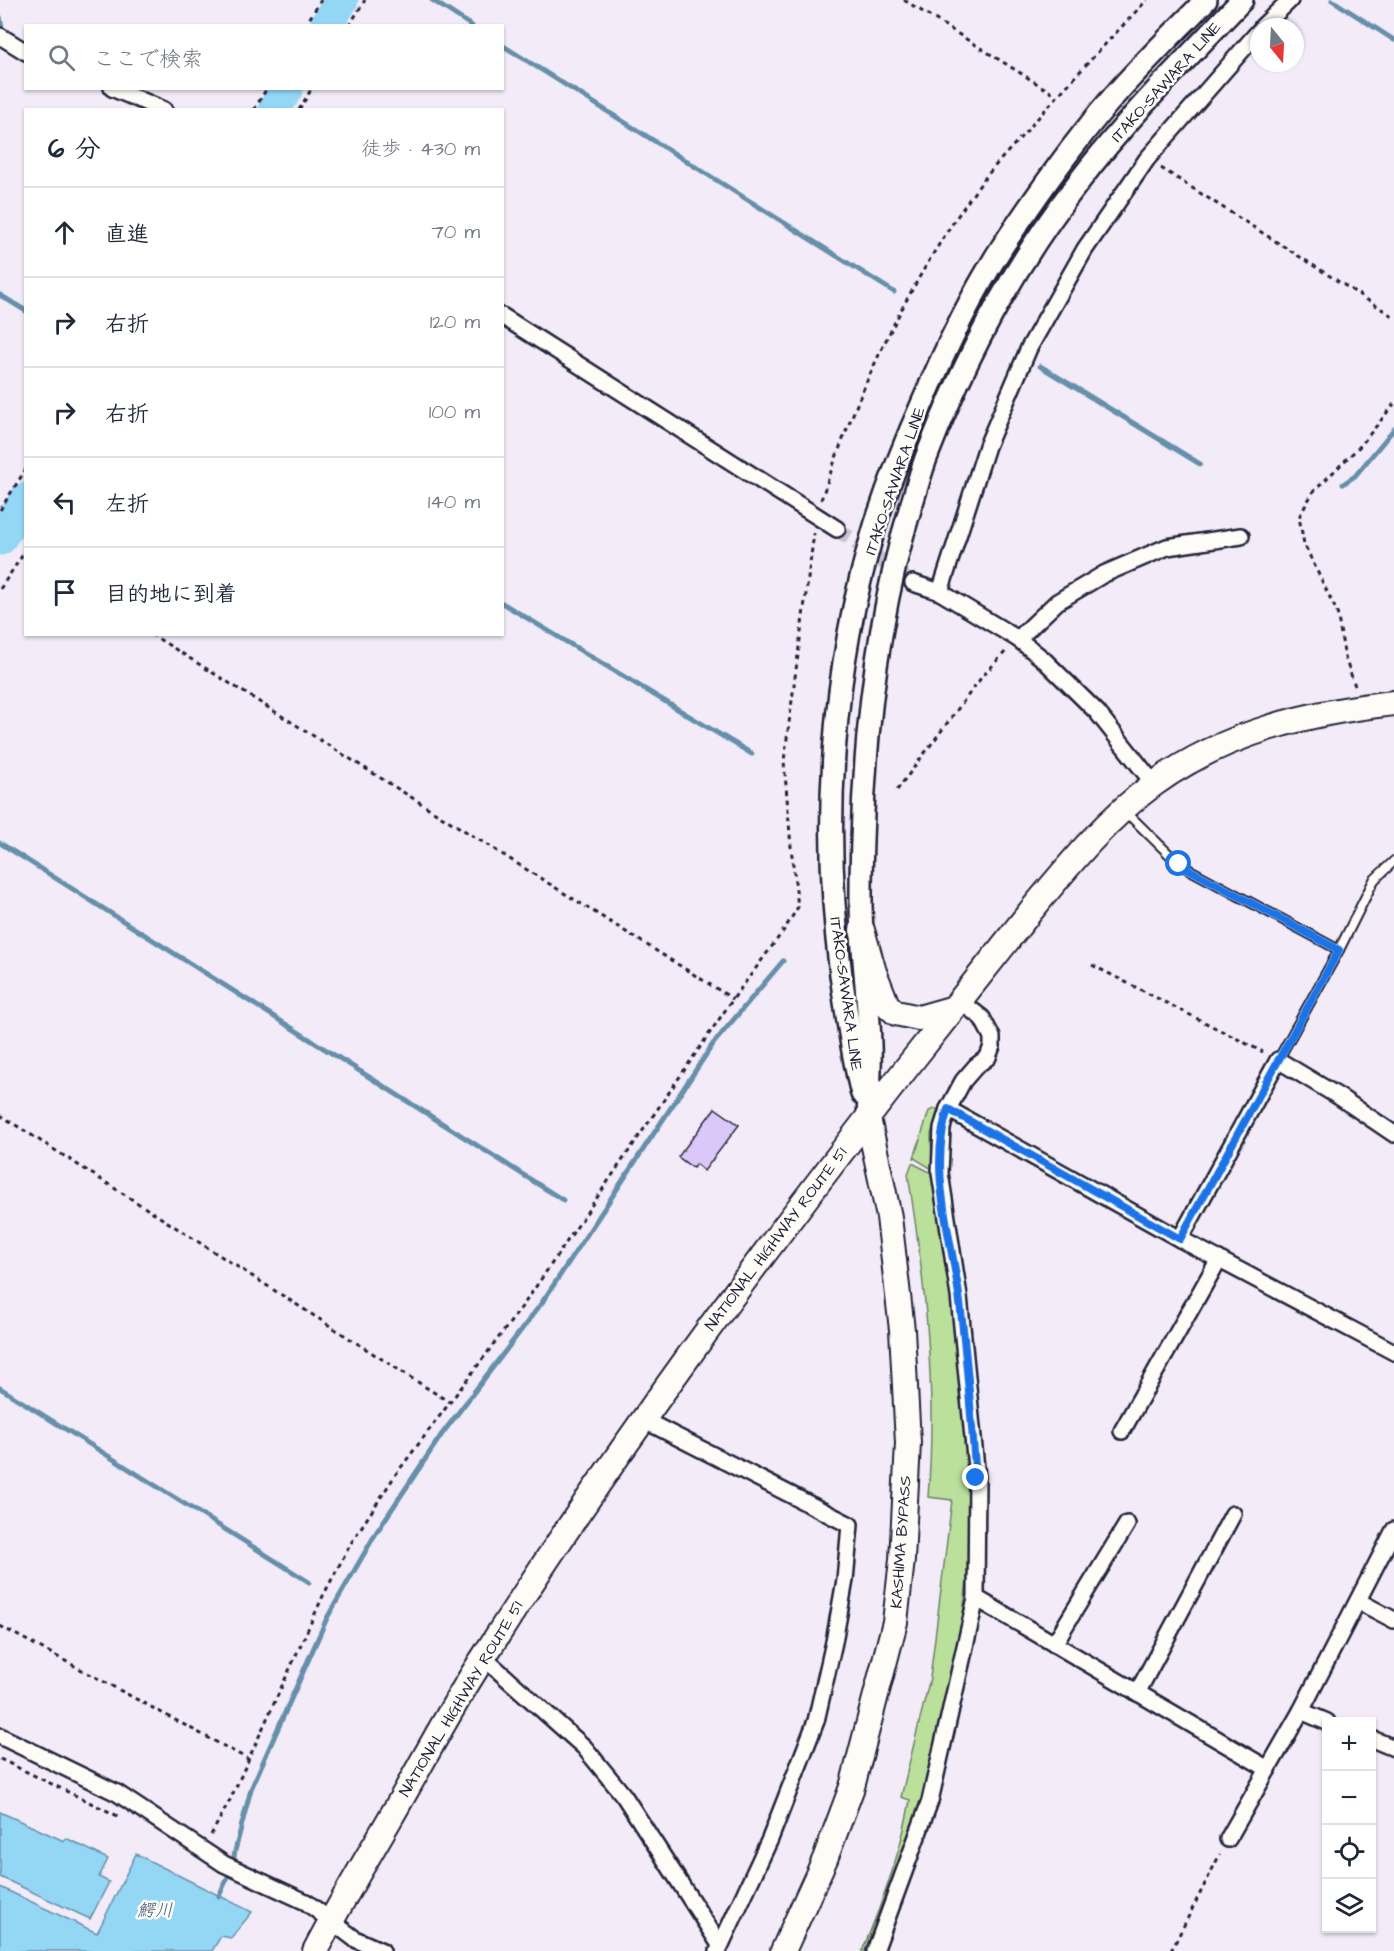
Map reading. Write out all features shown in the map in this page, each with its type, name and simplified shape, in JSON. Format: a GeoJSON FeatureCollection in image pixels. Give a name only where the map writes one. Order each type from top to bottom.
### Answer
{"type":"FeatureCollection","features":[{"type":"Feature","properties":{"kind":"highway","name":"NATIONAL HIGHWAY ROUTE 51"},"geometry":{"type":"LineString","coordinates":[[315,1951],[483,1657],[642,1419],[729,1299],[1052,885],[1092,839],[1123,809],[1185,763],[1245,735],[1308,717],[1362,707],[1394,704]]}},
{"type":"Feature","properties":{"kind":"highway"},"geometry":{"type":"LineString","coordinates":[[862,930],[873,972],[887,1005],[896,1013],[919,1018],[957,1004]]}},
{"type":"Feature","properties":{"kind":"highway","name":"KASHIMA BYPASS"},"geometry":{"type":"LineString","coordinates":[[783,1951],[825,1859],[852,1787],[895,1622],[902,1560],[908,1443],[902,1330],[889,1217],[868,1118]]}},
{"type":"Feature","properties":{"kind":"main road","name":"ITAKO-SAWARA LINE"},"geometry":{"type":"LineString","coordinates":[[868,1118],[852,1055],[835,928],[832,777],[841,692],[853,615],[875,527],[907,437],[944,351],[1001,249],[1055,170],[1114,97],[1206,0]]}},
{"type":"Feature","properties":{"kind":"main road","name":"ITAKO-SAWARA LINE"},"geometry":{"type":"LineString","coordinates":[[868,1118],[871,1046],[862,930],[862,828],[871,697],[883,616],[902,535],[927,454],[968,362],[994,311],[1023,262],[1076,185],[1136,112],[1242,0]]}},
{"type":"Feature","properties":{"kind":"street"},"geometry":{"type":"LineString","coordinates":[[1271,18],[1290,0]]}},
{"type":"Feature","properties":{"kind":"street"},"geometry":{"type":"LineString","coordinates":[[4,38],[24,51]]}},
{"type":"Feature","properties":{"kind":"street"},"geometry":{"type":"LineString","coordinates":[[940,592],[987,446],[1029,348],[1085,249],[1147,159],[1250,41]]}},
{"type":"Feature","properties":{"kind":"street"},"geometry":{"type":"LineString","coordinates":[[117,90],[159,108]]}},
{"type":"Feature","properties":{"kind":"street"},"geometry":{"type":"LineString","coordinates":[[504,317],[837,529]]}},
{"type":"Feature","properties":{"kind":"street"},"geometry":{"type":"LineString","coordinates":[[1018,639],[1057,602],[1104,574],[1167,547],[1241,536]]}},
{"type":"Feature","properties":{"kind":"street"},"geometry":{"type":"LineString","coordinates":[[913,583],[940,592],[1018,639],[1043,659],[1089,703],[1154,784]]}},
{"type":"Feature","properties":{"kind":"street"},"geometry":{"type":"LineString","coordinates":[[875,1951],[930,1801],[976,1598],[976,1478],[959,1296],[940,1173],[942,1128],[948,1109],[963,1081],[976,1066],[988,1057],[992,1037],[982,1018],[957,1004]]}},
{"type":"Feature","properties":{"kind":"street"},"geometry":{"type":"LineString","coordinates":[[1180,1239],[1278,1060],[1341,1098],[1394,1134]]}},
{"type":"Feature","properties":{"kind":"street"},"geometry":{"type":"LineString","coordinates":[[948,1109],[1180,1239],[1394,1352]]}},
{"type":"Feature","properties":{"kind":"street"},"geometry":{"type":"LineString","coordinates":[[1122,1431],[1219,1259]]}},
{"type":"Feature","properties":{"kind":"street"},"geometry":{"type":"LineString","coordinates":[[642,1419],[850,1525],[834,1642],[816,1721],[770,1839],[719,1948]]}},
{"type":"Feature","properties":{"kind":"street"},"geometry":{"type":"LineString","coordinates":[[1137,1693],[1233,1514]]}},
{"type":"Feature","properties":{"kind":"street"},"geometry":{"type":"LineString","coordinates":[[1054,1644],[1127,1524]]}},
{"type":"Feature","properties":{"kind":"street"},"geometry":{"type":"LineString","coordinates":[[1228,1839],[1301,1711],[1394,1530]]}},
{"type":"Feature","properties":{"kind":"street"},"geometry":{"type":"LineString","coordinates":[[976,1598],[1268,1769]]}},
{"type":"Feature","properties":{"kind":"street"},"geometry":{"type":"LineString","coordinates":[[1358,1601],[1394,1620]]}},
{"type":"Feature","properties":{"kind":"street"},"geometry":{"type":"LineString","coordinates":[[483,1657],[584,1747],[624,1796],[719,1948]]}},
{"type":"Feature","properties":{"kind":"street"},"geometry":{"type":"LineString","coordinates":[[1301,1711],[1322,1720]]}},
{"type":"Feature","properties":{"kind":"street"},"geometry":{"type":"LineString","coordinates":[[0,1736],[117,1793],[224,1864],[306,1902],[355,1940],[382,1951]]}},
{"type":"Feature","properties":{"kind":"street"},"geometry":{"type":"LineString","coordinates":[[1376,1741],[1394,1748]]}},
{"type":"Feature","properties":{"kind":"lane"},"geometry":{"type":"LineString","coordinates":[[1123,809],[1179,864],[1339,950]]}},
{"type":"Feature","properties":{"kind":"lane"},"geometry":{"type":"LineString","coordinates":[[1278,1060],[1339,950],[1374,880],[1394,861]]}},
{"type":"Feature","properties":{"kind":"path"},"geometry":{"type":"LineString","coordinates":[[306,24],[321,0]]}},
{"type":"Feature","properties":{"kind":"path"},"geometry":{"type":"LineString","coordinates":[[350,24],[364,0]]}},
{"type":"Feature","properties":{"kind":"path"},"geometry":{"type":"LineString","coordinates":[[904,0],[1057,96]]}},
{"type":"Feature","properties":{"kind":"path"},"geometry":{"type":"LineString","coordinates":[[202,1850],[222,1815],[323,1596],[351,1543],[396,1474],[524,1304],[798,907],[784,762],[816,514],[844,434],[874,362],[900,310],[930,259],[985,178],[1057,96],[1147,0]]}},
{"type":"Feature","properties":{"kind":"path"},"geometry":{"type":"LineString","coordinates":[[255,108],[266,90]]}},
{"type":"Feature","properties":{"kind":"path"},"geometry":{"type":"LineString","coordinates":[[300,108],[311,90]]}},
{"type":"Feature","properties":{"kind":"path"},"geometry":{"type":"LineString","coordinates":[[1147,159],[1394,317]]}},
{"type":"Feature","properties":{"kind":"path"},"geometry":{"type":"LineString","coordinates":[[1362,707],[1345,658],[1337,612],[1304,544],[1299,517],[1313,492],[1361,445],[1394,405]]}},
{"type":"Feature","properties":{"kind":"path"},"geometry":{"type":"LineString","coordinates":[[0,510],[24,472]]}},
{"type":"Feature","properties":{"kind":"path"},"geometry":{"type":"LineString","coordinates":[[0,589],[24,555]]}},
{"type":"Feature","properties":{"kind":"path"},"geometry":{"type":"LineString","coordinates":[[154,636],[733,999]]}},
{"type":"Feature","properties":{"kind":"path"},"geometry":{"type":"LineString","coordinates":[[897,790],[981,678],[1018,639]]}},
{"type":"Feature","properties":{"kind":"path"},"geometry":{"type":"LineString","coordinates":[[1092,965],[1278,1060]]}},
{"type":"Feature","properties":{"kind":"path"},"geometry":{"type":"LineString","coordinates":[[0,1115],[449,1401]]}},
{"type":"Feature","properties":{"kind":"path"},"geometry":{"type":"LineString","coordinates":[[0,1626],[248,1759]]}},
{"type":"Feature","properties":{"kind":"path"},"geometry":{"type":"LineString","coordinates":[[0,1759],[130,1821]]}},
{"type":"Feature","properties":{"kind":"path"},"geometry":{"type":"LineString","coordinates":[[1171,1951],[1228,1839]]}},
{"type":"Feature","properties":{"kind":"green space"},"geometry":{"type":"Polygon","coordinates":[[[939,1109],[931,1134],[932,1169],[914,1158],[929,1111],[939,1109]]]}},
{"type":"Feature","properties":{"kind":"green space"},"geometry":{"type":"Polygon","coordinates":[[[912,1163],[932,1173],[950,1280],[971,1452],[968,1571],[958,1656],[932,1771],[897,1877],[866,1951],[862,1951],[890,1877],[902,1839],[910,1800],[901,1797],[930,1678],[952,1500],[928,1497],[930,1376],[920,1254],[908,1174],[912,1163]]]}},
{"type":"Feature","properties":{"kind":"water","name":"鰐川"},"geometry":{"type":"Polygon","coordinates":[[[0,1812],[64,1841],[66,1838],[108,1859],[99,1877],[109,1882],[90,1919],[0,1877],[0,1812]]]}},
{"type":"Feature","properties":{"kind":"water","name":"鰐川"},"geometry":{"type":"Polygon","coordinates":[[[136,1854],[252,1912],[231,1938],[221,1936],[212,1951],[0,1951],[0,1887],[97,1933],[136,1854]]]}},
{"type":"Feature","properties":{"kind":"building"},"geometry":{"type":"Polygon","coordinates":[[[715,1108],[739,1125],[704,1171],[696,1164],[693,1168],[678,1157],[715,1108]]]}},
{"type":"Feature","properties":{"kind":"waterway"},"geometry":{"type":"LineString","coordinates":[[327,24],[342,0]]}},
{"type":"Feature","properties":{"kind":"waterway"},"geometry":{"type":"LineString","coordinates":[[432,0],[469,24]]}},
{"type":"Feature","properties":{"kind":"waterway"},"geometry":{"type":"LineString","coordinates":[[1332,0],[1394,40]]}},
{"type":"Feature","properties":{"kind":"waterway"},"geometry":{"type":"LineString","coordinates":[[0,17],[2,29],[0,32]]}},
{"type":"Feature","properties":{"kind":"waterway"},"geometry":{"type":"LineString","coordinates":[[504,46],[894,292]]}},
{"type":"Feature","properties":{"kind":"waterway"},"geometry":{"type":"LineString","coordinates":[[275,108],[286,90]]}},
{"type":"Feature","properties":{"kind":"waterway"},"geometry":{"type":"LineString","coordinates":[[0,295],[24,310]]}},
{"type":"Feature","properties":{"kind":"waterway"},"geometry":{"type":"LineString","coordinates":[[1040,366],[1200,464]]}},
{"type":"Feature","properties":{"kind":"waterway"},"geometry":{"type":"LineString","coordinates":[[1343,484],[1355,476],[1394,429]]}},
{"type":"Feature","properties":{"kind":"waterway"},"geometry":{"type":"LineString","coordinates":[[0,539],[24,502]]}},
{"type":"Feature","properties":{"kind":"waterway"},"geometry":{"type":"LineString","coordinates":[[504,604],[752,754]]}},
{"type":"Feature","properties":{"kind":"waterway"},"geometry":{"type":"LineString","coordinates":[[0,843],[563,1200]]}},
{"type":"Feature","properties":{"kind":"waterway"},"geometry":{"type":"LineString","coordinates":[[219,1896],[232,1868],[251,1789],[327,1618],[376,1533],[442,1434],[541,1304],[713,1044],[783,961]]}},
{"type":"Feature","properties":{"kind":"waterway"},"geometry":{"type":"LineString","coordinates":[[0,1388],[309,1582]]}},
{"type":"Feature","properties":{"kind":"tunnel"},"geometry":{"type":"LineString","coordinates":[[837,529],[913,583]]}},
{"type":"Feature","properties":{"kind":"route"},"geometry":{"type":"LineString","coordinates":[[976,1478],[959,1296],[940,1173],[942,1128],[948,1109],[1180,1239],[1339,950],[1179,864]]}}]}
